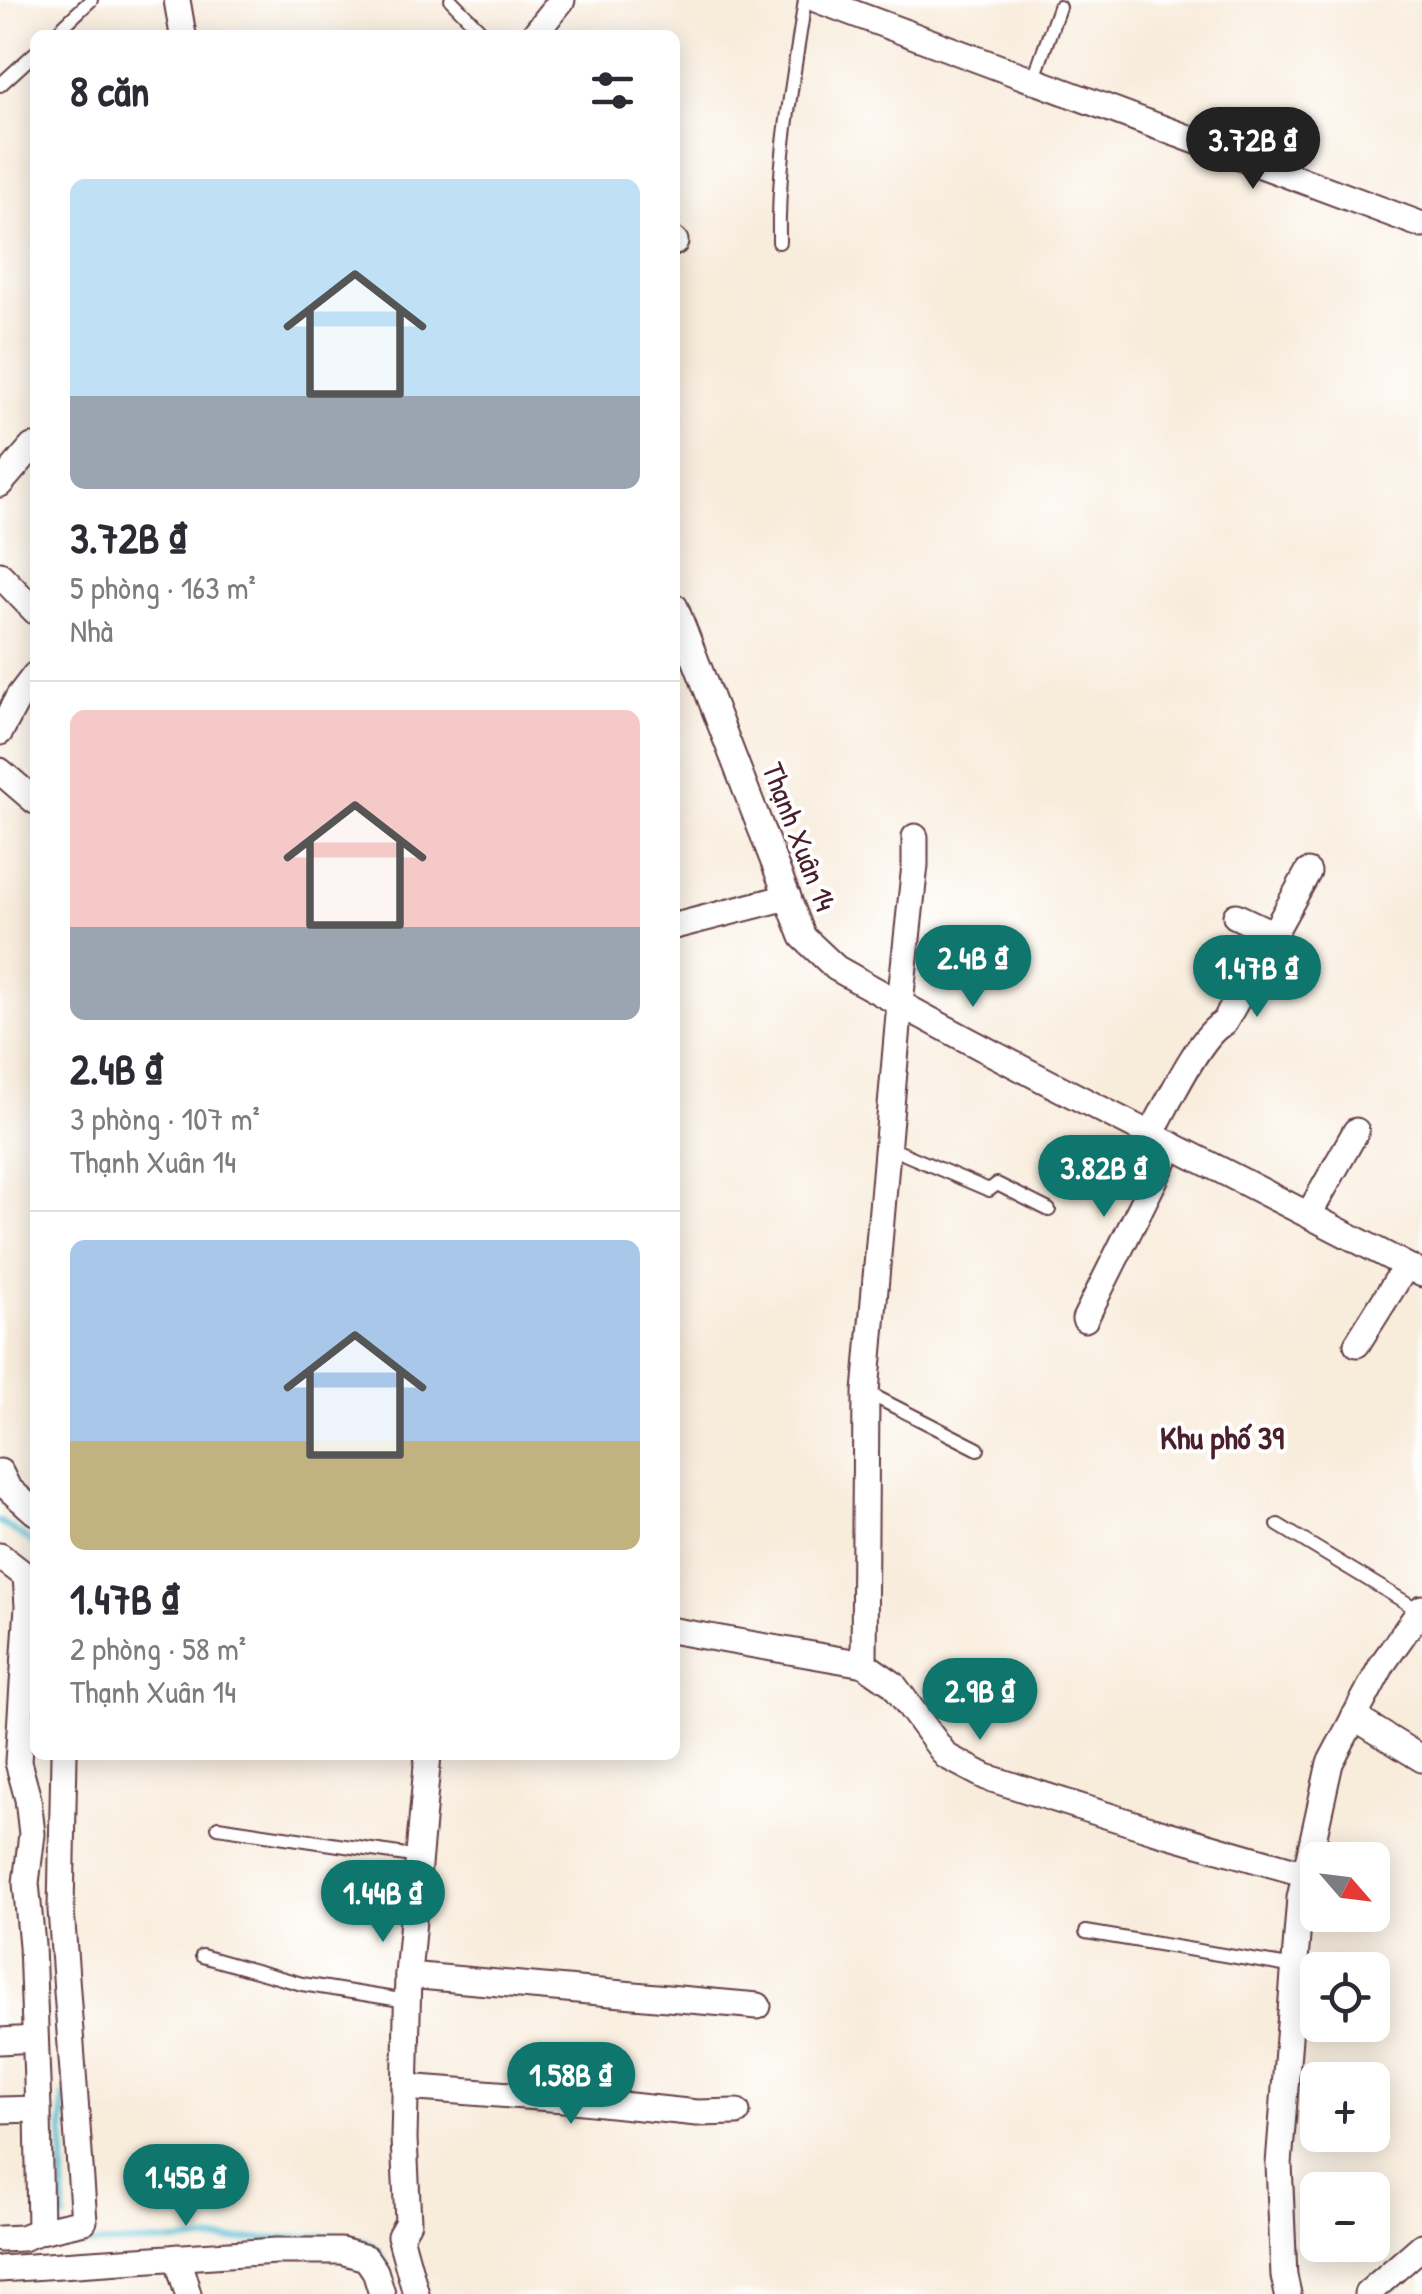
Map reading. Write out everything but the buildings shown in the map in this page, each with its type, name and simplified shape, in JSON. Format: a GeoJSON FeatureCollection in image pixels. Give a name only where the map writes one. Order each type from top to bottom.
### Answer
{"type":"FeatureCollection","features":[{"type":"Feature","properties":{"kind":"street"},"geometry":{"type":"LineString","coordinates":[[178,0],[183,30]]}},
{"type":"Feature","properties":{"kind":"street"},"geometry":{"type":"LineString","coordinates":[[538,30],[562,0]]}},
{"type":"Feature","properties":{"kind":"street"},"geometry":{"type":"LineString","coordinates":[[818,0],[1422,224]]}},
{"type":"Feature","properties":{"kind":"street"},"geometry":{"type":"LineString","coordinates":[[0,484],[30,449]]}},
{"type":"Feature","properties":{"kind":"street"},"geometry":{"type":"LineString","coordinates":[[0,575],[30,606]]}},
{"type":"Feature","properties":{"kind":"street","name":"Thạnh Xuân 14"},"geometry":{"type":"LineString","coordinates":[[681,638],[803,936],[836,968],[1414,1270]]}},
{"type":"Feature","properties":{"kind":"street"},"geometry":{"type":"LineString","coordinates":[[0,732],[30,682]]}},
{"type":"Feature","properties":{"kind":"street"},"geometry":{"type":"LineString","coordinates":[[0,771],[30,797]]}},
{"type":"Feature","properties":{"kind":"street"},"geometry":{"type":"LineString","coordinates":[[864,1664],[866,1392],[916,836]]}},
{"type":"Feature","properties":{"kind":"street"},"geometry":{"type":"LineString","coordinates":[[1086,1319],[1194,1058],[1216,1026],[1224,1022],[1308,872]]}},
{"type":"Feature","properties":{"kind":"street"},"geometry":{"type":"LineString","coordinates":[[680,925],[788,897]]}},
{"type":"Feature","properties":{"kind":"street"},"geometry":{"type":"LineString","coordinates":[[1236,916],[1272,933]]}},
{"type":"Feature","properties":{"kind":"street"},"geometry":{"type":"LineString","coordinates":[[1309,1214],[1356,1131]]}},
{"type":"Feature","properties":{"kind":"street"},"geometry":{"type":"LineString","coordinates":[[1357,1344],[1414,1270]]}},
{"type":"Feature","properties":{"kind":"street"},"geometry":{"type":"LineString","coordinates":[[0,1472],[8,1488],[30,1508]]}},
{"type":"Feature","properties":{"kind":"street"},"geometry":{"type":"LineString","coordinates":[[0,1556],[26,1576],[28,1606],[18,1762],[32,1834],[26,1883],[32,1945],[40,2231]]}},
{"type":"Feature","properties":{"kind":"street"},"geometry":{"type":"LineString","coordinates":[[1313,1842],[1330,1763],[1383,1663],[1421,1611]]}},
{"type":"Feature","properties":{"kind":"street"},"geometry":{"type":"LineString","coordinates":[[680,1633],[864,1664],[893,1684],[946,1756],[986,1777],[1300,1872]]}},
{"type":"Feature","properties":{"kind":"street"},"geometry":{"type":"LineString","coordinates":[[1354,1717],[1422,1759]]}},
{"type":"Feature","properties":{"kind":"street"},"geometry":{"type":"LineString","coordinates":[[0,2239],[22,2238],[84,2221],[61,1910],[64,1760]]}},
{"type":"Feature","properties":{"kind":"street"},"geometry":{"type":"LineString","coordinates":[[416,2294],[400,2236],[408,2222],[404,2140],[408,1988],[428,1760]]}},
{"type":"Feature","properties":{"kind":"street"},"geometry":{"type":"LineString","coordinates":[[1288,2294],[1279,2164],[1300,1898]]}},
{"type":"Feature","properties":{"kind":"street"},"geometry":{"type":"LineString","coordinates":[[408,1988],[758,2006]]}},
{"type":"Feature","properties":{"kind":"street"},"geometry":{"type":"LineString","coordinates":[[0,2041],[35,2039]]}},
{"type":"Feature","properties":{"kind":"street"},"geometry":{"type":"LineString","coordinates":[[405,2087],[564,2098],[697,2113],[737,2112]]}},
{"type":"Feature","properties":{"kind":"street"},"geometry":{"type":"LineString","coordinates":[[0,2110],[38,2109]]}},
{"type":"Feature","properties":{"kind":"street"},"geometry":{"type":"LineString","coordinates":[[1366,2294],[1422,2246]]}},
{"type":"Feature","properties":{"kind":"street"},"geometry":{"type":"LineString","coordinates":[[4,2294],[0,2272],[177,2257],[341,2251],[366,2258],[382,2294]]}},
{"type":"Feature","properties":{"kind":"street"},"geometry":{"type":"LineString","coordinates":[[177,2257],[188,2294]]}},
{"type":"Feature","properties":{"kind":"lane"},"geometry":{"type":"LineString","coordinates":[[59,30],[91,0]]}},
{"type":"Feature","properties":{"kind":"lane"},"geometry":{"type":"LineString","coordinates":[[451,0],[481,30]]}},
{"type":"Feature","properties":{"kind":"lane"},"geometry":{"type":"LineString","coordinates":[[779,242],[778,196],[805,0]]}},
{"type":"Feature","properties":{"kind":"lane"},"geometry":{"type":"LineString","coordinates":[[1033,80],[1058,7]]}},
{"type":"Feature","properties":{"kind":"lane"},"geometry":{"type":"LineString","coordinates":[[0,86],[30,57]]}},
{"type":"Feature","properties":{"kind":"lane"},"geometry":{"type":"LineString","coordinates":[[888,1147],[989,1190],[997,1184],[1049,1210]]}},
{"type":"Feature","properties":{"kind":"lane"},"geometry":{"type":"LineString","coordinates":[[866,1392],[978,1450]]}},
{"type":"Feature","properties":{"kind":"lane"},"geometry":{"type":"LineString","coordinates":[[1278,1525],[1421,1611]]}},
{"type":"Feature","properties":{"kind":"lane"},"geometry":{"type":"LineString","coordinates":[[218,1827],[419,1857]]}},
{"type":"Feature","properties":{"kind":"lane"},"geometry":{"type":"LineString","coordinates":[[1086,1932],[1295,1967]]}},
{"type":"Feature","properties":{"kind":"lane"},"geometry":{"type":"LineString","coordinates":[[202,1956],[302,1984],[408,1988]]}},
{"type":"Feature","properties":{"kind":"waterway"},"geometry":{"type":"LineString","coordinates":[[0,1522],[30,1541]]}},
{"type":"Feature","properties":{"kind":"waterway"},"geometry":{"type":"LineString","coordinates":[[63,2096],[64,2219]]}},
{"type":"Feature","properties":{"kind":"waterway"},"geometry":{"type":"LineString","coordinates":[[59,2245],[62,2231]]}},
{"type":"Feature","properties":{"kind":"waterway"},"geometry":{"type":"LineString","coordinates":[[31,2247],[338,2236],[371,2245],[381,2255],[389,2274]]}},
{"type":"Feature","properties":{"kind":"waterway"},"geometry":{"type":"LineString","coordinates":[[1386,2293],[1422,2267]]}},
{"type":"Feature","properties":{"kind":"district","name":"Khu phố 39"},"geometry":{"type":"Point","coordinates":[1222,1438]}}]}
